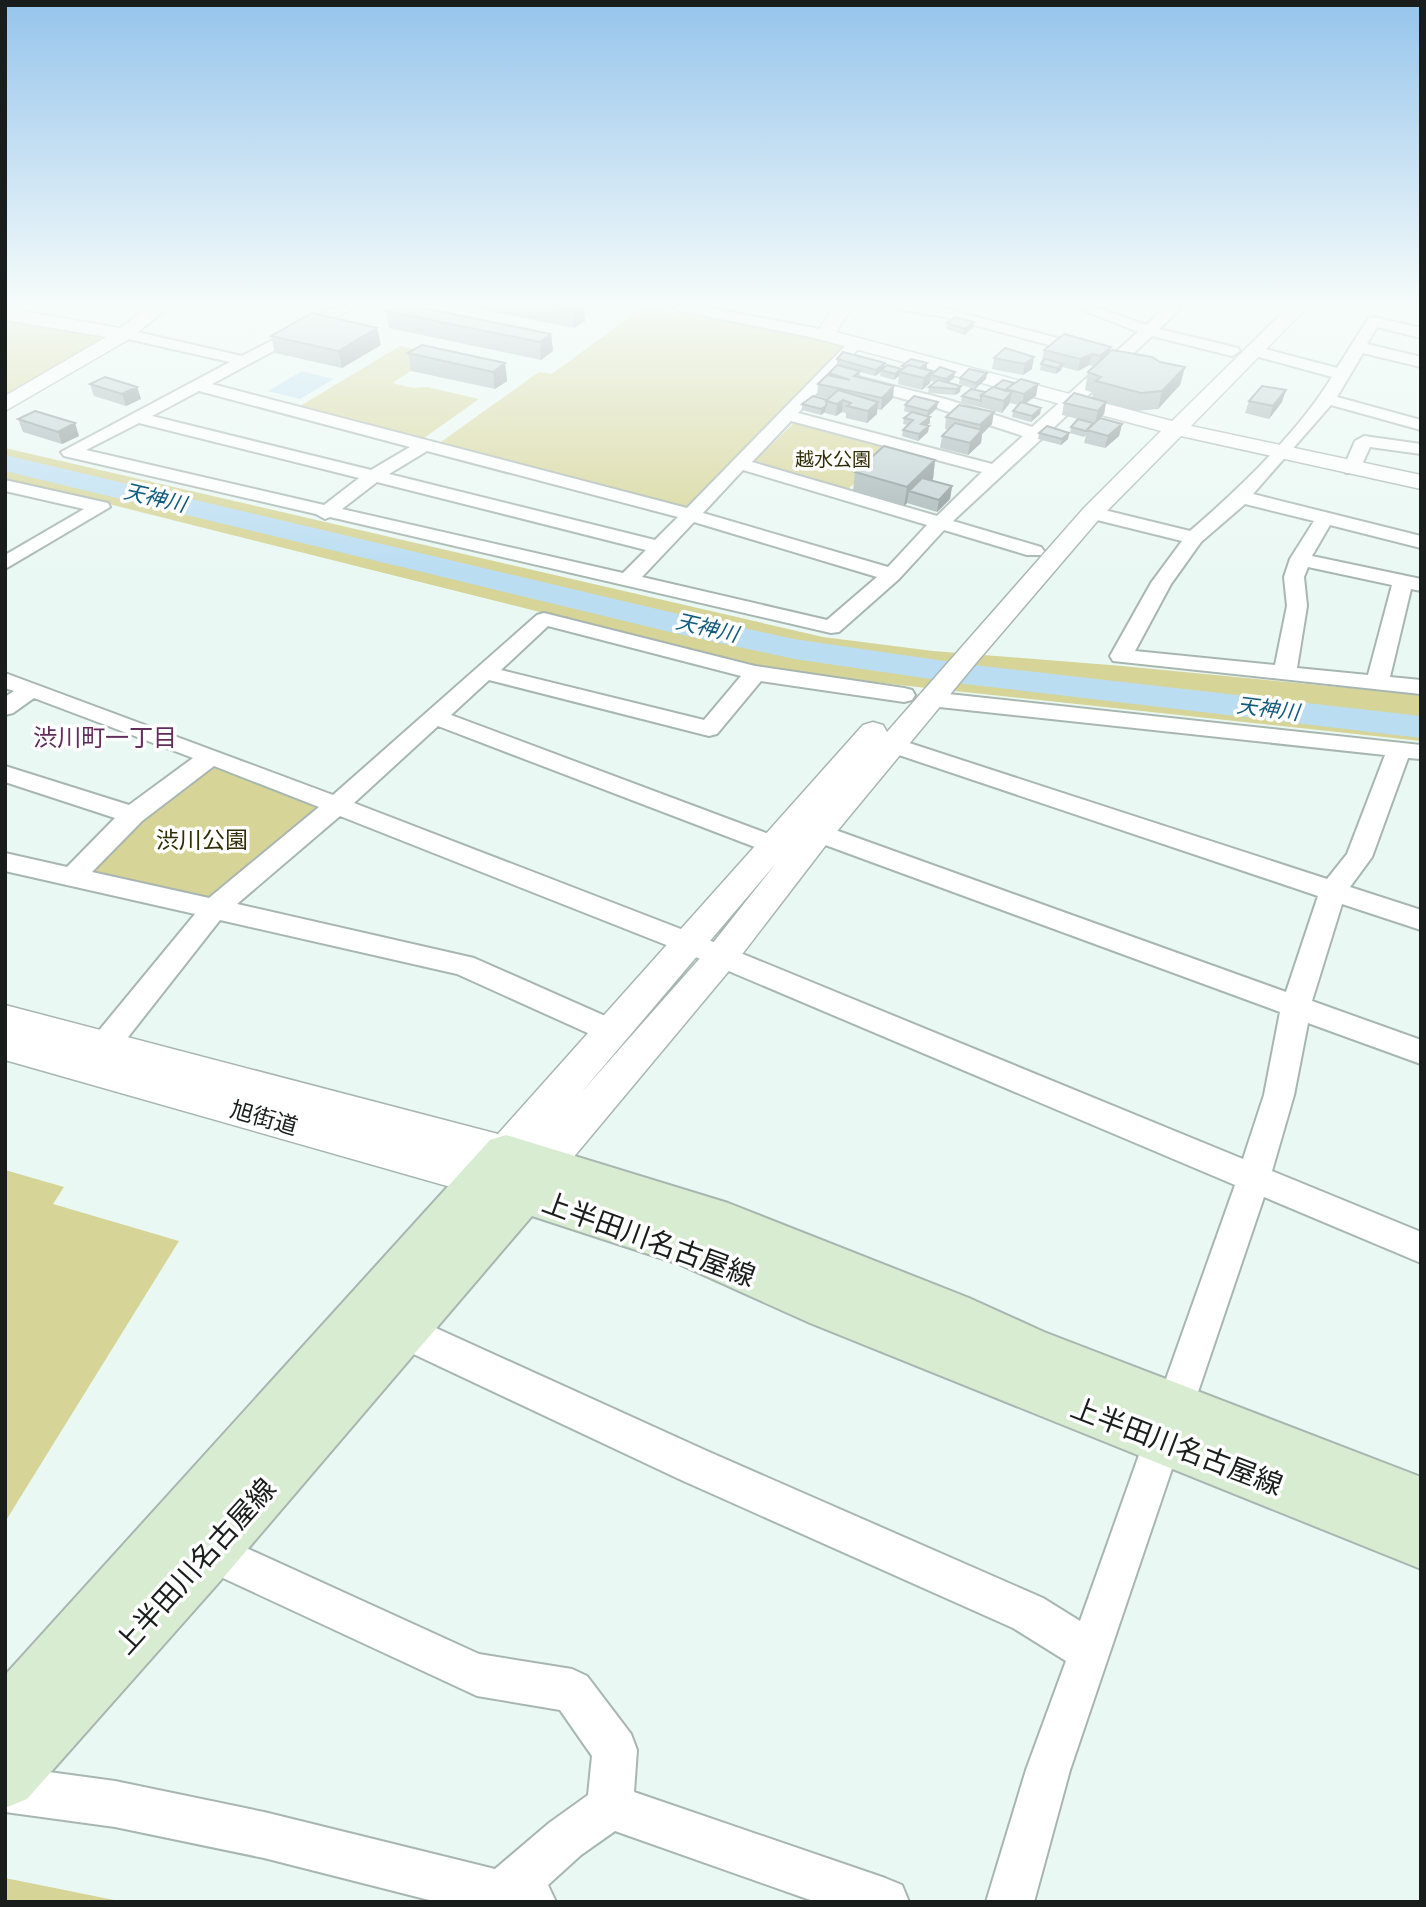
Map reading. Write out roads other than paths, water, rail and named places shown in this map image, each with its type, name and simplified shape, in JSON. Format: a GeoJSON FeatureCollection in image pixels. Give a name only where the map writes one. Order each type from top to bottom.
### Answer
{"type":"FeatureCollection","features":[{"type":"Feature","properties":{"kind":"main road","name":"上半田川名古屋線"},"geometry":{"type":"LineString","coordinates":[[5,1777],[403,1331],[513,1173]]}},
{"type":"Feature","properties":{"kind":"main road","name":"上半田川名古屋線"},"geometry":{"type":"LineString","coordinates":[[513,1173],[827,1307],[1070,1405],[1167,1422],[1421,1504]]}},
{"type":"Feature","properties":{"kind":"main road","name":"上半田川名古屋線"},"geometry":{"type":"LineString","coordinates":[[5,1720],[513,1173]]}},
{"type":"Feature","properties":{"kind":"main road","name":"上半田川名古屋線"},"geometry":{"type":"LineString","coordinates":[[1167,1422],[1421,1542]]}},
{"type":"Feature","properties":{"kind":"street"},"geometry":{"type":"LineString","coordinates":[[5,405],[20,396]]}},
{"type":"Feature","properties":{"kind":"street"},"geometry":{"type":"LineString","coordinates":[[179,396],[70,452],[831,628],[892,575],[995,470],[1076,396]]}},
{"type":"Feature","properties":{"kind":"street"},"geometry":{"type":"LineString","coordinates":[[236,396],[691,515],[892,575]]}},
{"type":"Feature","properties":{"kind":"street"},"geometry":{"type":"LineString","coordinates":[[626,582],[806,396]]}},
{"type":"Feature","properties":{"kind":"street"},"geometry":{"type":"LineString","coordinates":[[913,396],[1035,434]]}},
{"type":"Feature","properties":{"kind":"street"},"geometry":{"type":"LineString","coordinates":[[1052,396],[1168,427],[1421,482]]}},
{"type":"Feature","properties":{"kind":"street"},"geometry":{"type":"LineString","coordinates":[[513,1173],[611,1031],[773,845],[1092,513],[1199,396]]}},
{"type":"Feature","properties":{"kind":"street"},"geometry":{"type":"LineString","coordinates":[[1421,425],[1327,398],[1241,497],[1194,538],[1161,583],[1121,656],[1421,687]]}},
{"type":"Feature","properties":{"kind":"street"},"geometry":{"type":"LineString","coordinates":[[788,415],[995,470]]}},
{"type":"Feature","properties":{"kind":"street"},"geometry":{"type":"LineString","coordinates":[[137,417],[659,547]]}},
{"type":"Feature","properties":{"kind":"street"},"geometry":{"type":"LineString","coordinates":[[513,1173],[720,957],[892,745],[933,679],[1034,551],[1105,475],[1168,427]]}},
{"type":"Feature","properties":{"kind":"street"},"geometry":{"type":"LineString","coordinates":[[1352,469],[1364,442],[1421,449]]}},
{"type":"Feature","properties":{"kind":"street"},"geometry":{"type":"LineString","coordinates":[[325,513],[372,477],[423,446]]}},
{"type":"Feature","properties":{"kind":"street"},"geometry":{"type":"LineString","coordinates":[[741,464],[1034,551]]}},
{"type":"Feature","properties":{"kind":"street"},"geometry":{"type":"LineString","coordinates":[[5,485],[101,507],[5,564]]}},
{"type":"Feature","properties":{"kind":"street"},"geometry":{"type":"LineString","coordinates":[[1241,497],[1421,542]]}},
{"type":"Feature","properties":{"kind":"street"},"geometry":{"type":"LineString","coordinates":[[1092,513],[1194,538]]}},
{"type":"Feature","properties":{"kind":"street"},"geometry":{"type":"LineString","coordinates":[[1285,673],[1297,606],[1294,577],[1300,559],[1325,518]]}},
{"type":"Feature","properties":{"kind":"street"},"geometry":{"type":"LineString","coordinates":[[1300,559],[1412,583],[1377,683]]}},
{"type":"Feature","properties":{"kind":"street"},"geometry":{"type":"LineString","coordinates":[[103,1047],[214,910],[337,805],[544,619],[755,673],[933,679],[1410,751],[1359,857],[1333,890],[1296,1007],[1279,1095],[1236,1233],[1167,1422],[1091,1652],[1048,1770],[1010,1902]]}},
{"type":"Feature","properties":{"kind":"street"},"geometry":{"type":"LineString","coordinates":[[484,672],[709,729],[755,673]]}},
{"type":"Feature","properties":{"kind":"street"},"geometry":{"type":"LineString","coordinates":[[5,680],[211,756],[688,943],[1421,1248]]}},
{"type":"Feature","properties":{"kind":"street"},"geometry":{"type":"LineString","coordinates":[[5,708],[31,690]]}},
{"type":"Feature","properties":{"kind":"street"},"geometry":{"type":"LineString","coordinates":[[435,717],[773,845]]}},
{"type":"Feature","properties":{"kind":"street"},"geometry":{"type":"LineString","coordinates":[[892,745],[1421,920]]}},
{"type":"Feature","properties":{"kind":"street"},"geometry":{"type":"LineString","coordinates":[[72,877],[133,815],[211,756]]}},
{"type":"Feature","properties":{"kind":"street"},"geometry":{"type":"LineString","coordinates":[[5,774],[133,815]]}},
{"type":"Feature","properties":{"kind":"street"},"geometry":{"type":"LineString","coordinates":[[818,833],[1421,1052]]}},
{"type":"Feature","properties":{"kind":"street"},"geometry":{"type":"LineString","coordinates":[[5,862],[464,965],[611,1031]]}},
{"type":"Feature","properties":{"kind":"street","name":"旭街道"},"geometry":{"type":"LineString","coordinates":[[5,1019],[513,1173]]}},
{"type":"Feature","properties":{"kind":"street","name":"旭街道"},"geometry":{"type":"LineString","coordinates":[[5,1045],[513,1173]]}},
{"type":"Feature","properties":{"kind":"street"},"geometry":{"type":"LineString","coordinates":[[403,1331],[693,1465],[1028,1613],[1091,1652]]}},
{"type":"Feature","properties":{"kind":"street"},"geometry":{"type":"LineString","coordinates":[[5,1789],[115,1804],[264,1835],[517,1898],[565,1839],[610,1807],[615,1750],[572,1691],[477,1675],[209,1550]]}},
{"type":"Feature","properties":{"kind":"street"},"geometry":{"type":"LineString","coordinates":[[610,1807],[885,1902]]}},
{"type":"Feature","properties":{"kind":"waterway","name":"天神川"},"geometry":{"type":"LineString","coordinates":[[5,463],[674,623],[794,649],[965,674],[1421,727]]}},
{"type":"Feature","properties":{"kind":"district","name":"渋川町一丁目"},"geometry":{"type":"Point","coordinates":[105,738]}},
{"type":"Feature","properties":{"kind":"park label","name":"越水公園"},"geometry":{"type":"Point","coordinates":[833,459]}},
{"type":"Feature","properties":{"kind":"park label","name":"渋川公園"},"geometry":{"type":"Point","coordinates":[202,840]}}]}
